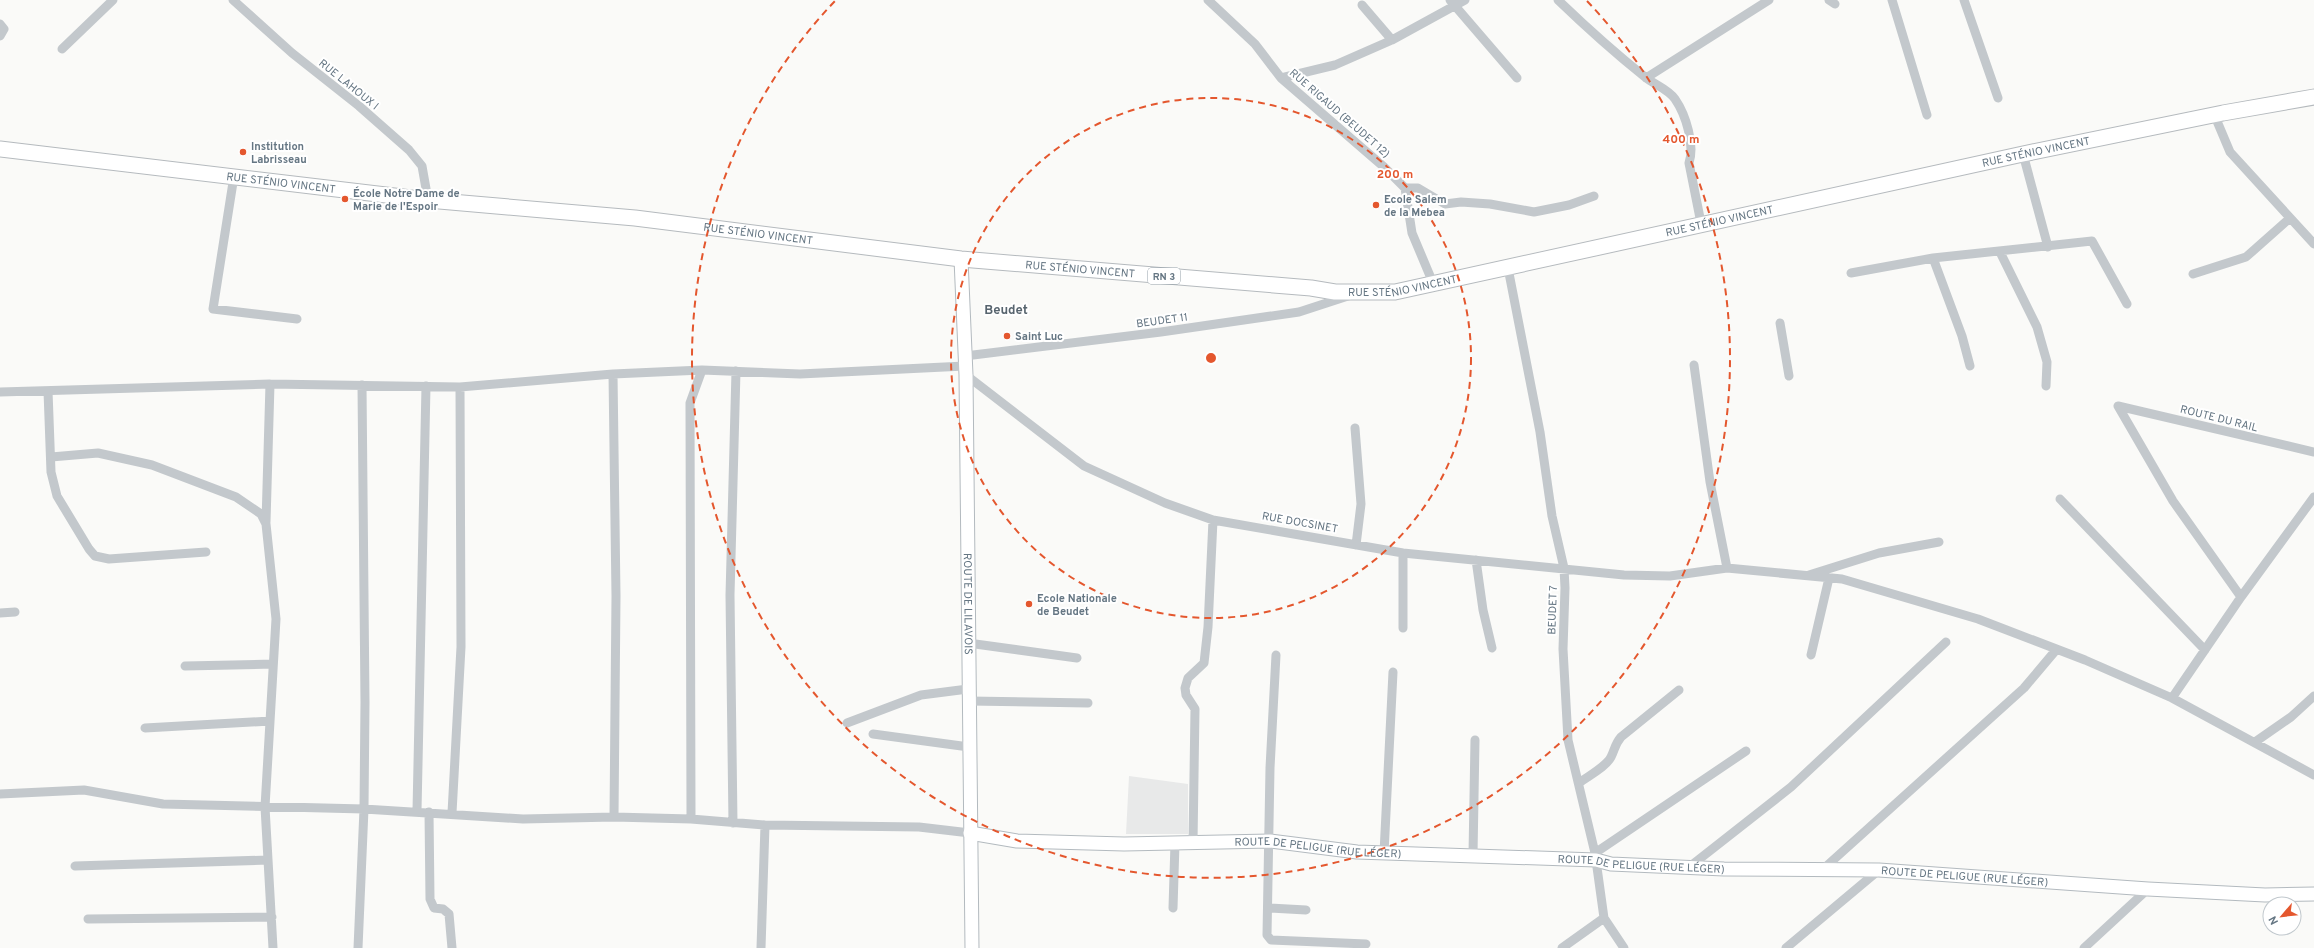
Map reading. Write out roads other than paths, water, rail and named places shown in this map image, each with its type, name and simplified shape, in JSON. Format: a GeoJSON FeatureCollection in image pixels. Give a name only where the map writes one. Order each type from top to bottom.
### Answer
{"type":"FeatureCollection","features":[{"type":"Feature","properties":{"kind":"main road","name":"RUE STÉNIO VINCENT"},"geometry":{"type":"LineString","coordinates":[[0,149],[428,200],[635,218],[961,259],[1311,288],[1335,292],[1395,292],[1508,268],[1701,223],[2024,154],[2214,114],[2314,97]]}},
{"type":"Feature","properties":{"kind":"street"},"geometry":{"type":"LineString","coordinates":[[62,49],[113,0]]}},
{"type":"Feature","properties":{"kind":"street","name":"RUE LAHOUX I"},"geometry":{"type":"LineString","coordinates":[[233,0],[292,53],[359,106],[410,150],[422,166],[428,200]]}},
{"type":"Feature","properties":{"kind":"street","name":"RUE RIGAUD (BEUDET 12)"},"geometry":{"type":"LineString","coordinates":[[1208,0],[1255,44],[1281,78],[1384,167],[1405,188]]}},
{"type":"Feature","properties":{"kind":"street"},"geometry":{"type":"LineString","coordinates":[[1281,78],[1335,65],[1392,40],[1452,3],[1465,0]]}},
{"type":"Feature","properties":{"kind":"street"},"geometry":{"type":"LineString","coordinates":[[1558,0],[1646,78],[1670,94],[1676,100],[1690,134],[1691,155],[1689,163],[1701,223]]}},
{"type":"Feature","properties":{"kind":"street"},"geometry":{"type":"LineString","coordinates":[[1646,78],[1769,0]]}},
{"type":"Feature","properties":{"kind":"street"},"geometry":{"type":"LineString","coordinates":[[1892,0],[1927,115]]}},
{"type":"Feature","properties":{"kind":"street"},"geometry":{"type":"LineString","coordinates":[[1964,0],[1998,98]]}},
{"type":"Feature","properties":{"kind":"street"},"geometry":{"type":"LineString","coordinates":[[1452,3],[1516,78]]}},
{"type":"Feature","properties":{"kind":"street"},"geometry":{"type":"LineString","coordinates":[[1362,5],[1392,40]]}},
{"type":"Feature","properties":{"kind":"street"},"geometry":{"type":"LineString","coordinates":[[0,24],[4,29],[0,36]]}},
{"type":"Feature","properties":{"kind":"street"},"geometry":{"type":"LineString","coordinates":[[2214,114],[2230,152],[2314,244]]}},
{"type":"Feature","properties":{"kind":"street"},"geometry":{"type":"LineString","coordinates":[[2024,154],[2048,247]]}},
{"type":"Feature","properties":{"kind":"street"},"geometry":{"type":"LineString","coordinates":[[234,176],[213,308],[297,319]]}},
{"type":"Feature","properties":{"kind":"street"},"geometry":{"type":"LineString","coordinates":[[1433,283],[1412,233],[1405,188],[1418,188],[1445,204],[1461,202],[1490,204],[1534,212],[1570,205],[1594,196]]}},
{"type":"Feature","properties":{"kind":"street"},"geometry":{"type":"LineString","coordinates":[[2193,274],[2246,257],[2290,218]]}},
{"type":"Feature","properties":{"kind":"street"},"geometry":{"type":"LineString","coordinates":[[1851,273],[1933,258],[2048,247],[2092,241],[2127,304]]}},
{"type":"Feature","properties":{"kind":"street"},"geometry":{"type":"LineString","coordinates":[[2000,252],[2037,327],[2047,362],[2046,386]]}},
{"type":"Feature","properties":{"kind":"street"},"geometry":{"type":"LineString","coordinates":[[1933,258],[1962,336],[1970,366]]}},
{"type":"Feature","properties":{"kind":"street","name":"ROUTE DE LILAVOIS"},"geometry":{"type":"LineString","coordinates":[[961,259],[965,366],[972,948]]}},
{"type":"Feature","properties":{"kind":"street","name":"BEUDET 7"},"geometry":{"type":"LineString","coordinates":[[1508,268],[1540,432],[1552,516],[1564,568],[1566,588],[1563,649],[1568,740],[1596,857],[1604,918],[1624,948]]}},
{"type":"Feature","properties":{"kind":"street","name":"BEUDET 11"},"geometry":{"type":"LineString","coordinates":[[0,392],[270,384],[460,387],[613,374],[702,370],[736,370],[800,374],[965,366],[1161,332],[1299,312],[1359,292]]}},
{"type":"Feature","properties":{"kind":"street"},"geometry":{"type":"LineString","coordinates":[[1780,323],[1789,376]]}},
{"type":"Feature","properties":{"kind":"street"},"geometry":{"type":"LineString","coordinates":[[1694,365],[1710,482],[1727,568]]}},
{"type":"Feature","properties":{"kind":"street","name":"RUE DOCSINET"},"geometry":{"type":"LineString","coordinates":[[965,366],[1084,466],[1165,503],[1213,520],[1403,553],[1564,568],[1624,576],[1670,576],[1727,568],[1842,579],[1978,619],[2085,660],[2172,698],[2314,775]]}},
{"type":"Feature","properties":{"kind":"street"},"geometry":{"type":"LineString","coordinates":[[691,819],[690,403],[702,370]]}},
{"type":"Feature","properties":{"kind":"street"},"geometry":{"type":"LineString","coordinates":[[733,822],[730,595],[736,370]]}},
{"type":"Feature","properties":{"kind":"street"},"geometry":{"type":"LineString","coordinates":[[613,374],[616,596],[614,817]]}},
{"type":"Feature","properties":{"kind":"street"},"geometry":{"type":"LineString","coordinates":[[270,384],[266,524],[276,619],[265,807],[273,948]]}},
{"type":"Feature","properties":{"kind":"street"},"geometry":{"type":"LineString","coordinates":[[358,948],[364,809],[365,694],[362,385]]}},
{"type":"Feature","properties":{"kind":"street"},"geometry":{"type":"LineString","coordinates":[[417,811],[426,386]]}},
{"type":"Feature","properties":{"kind":"street"},"geometry":{"type":"LineString","coordinates":[[452,813],[460,647],[460,387]]}},
{"type":"Feature","properties":{"kind":"street"},"geometry":{"type":"LineString","coordinates":[[48,391],[51,472],[57,496],[89,549],[95,556],[109,559],[206,552]]}},
{"type":"Feature","properties":{"kind":"street","name":"ROUTE DU RAIL"},"geometry":{"type":"LineString","coordinates":[[2241,597],[2173,501],[2118,406],[2314,452]]}},
{"type":"Feature","properties":{"kind":"street"},"geometry":{"type":"LineString","coordinates":[[1355,428],[1361,504],[1356,545]]}},
{"type":"Feature","properties":{"kind":"street"},"geometry":{"type":"LineString","coordinates":[[51,456],[98,453],[152,465],[236,497],[261,514],[266,524]]}},
{"type":"Feature","properties":{"kind":"street"},"geometry":{"type":"LineString","coordinates":[[2172,698],[2241,597],[2314,497]]}},
{"type":"Feature","properties":{"kind":"street"},"geometry":{"type":"LineString","coordinates":[[2060,500],[2205,650]]}},
{"type":"Feature","properties":{"kind":"street"},"geometry":{"type":"LineString","coordinates":[[1193,842],[1195,709],[1186,695],[1185,688],[1188,678],[1204,663],[1208,627],[1213,520]]}},
{"type":"Feature","properties":{"kind":"street"},"geometry":{"type":"LineString","coordinates":[[1806,576],[1879,553],[1939,542]]}},
{"type":"Feature","properties":{"kind":"street"},"geometry":{"type":"LineString","coordinates":[[1403,553],[1403,628]]}},
{"type":"Feature","properties":{"kind":"street"},"geometry":{"type":"LineString","coordinates":[[1476,560],[1483,610],[1492,648]]}},
{"type":"Feature","properties":{"kind":"street"},"geometry":{"type":"LineString","coordinates":[[1811,655],[1829,578]]}},
{"type":"Feature","properties":{"kind":"street"},"geometry":{"type":"LineString","coordinates":[[0,613],[15,612]]}},
{"type":"Feature","properties":{"kind":"street"},"geometry":{"type":"LineString","coordinates":[[1688,868],[1791,787],[1946,642]]}},
{"type":"Feature","properties":{"kind":"street"},"geometry":{"type":"LineString","coordinates":[[968,643],[1077,658]]}},
{"type":"Feature","properties":{"kind":"street"},"geometry":{"type":"LineString","coordinates":[[1820,871],[2024,688],[2056,650]]}},
{"type":"Feature","properties":{"kind":"street"},"geometry":{"type":"LineString","coordinates":[[1276,655],[1270,768],[1270,841],[1267,935],[1271,940],[1366,944]]}},
{"type":"Feature","properties":{"kind":"street"},"geometry":{"type":"LineString","coordinates":[[184,666],[273,664]]}},
{"type":"Feature","properties":{"kind":"street"},"geometry":{"type":"LineString","coordinates":[[1384,853],[1393,672]]}},
{"type":"Feature","properties":{"kind":"street"},"geometry":{"type":"LineString","coordinates":[[1579,783],[1607,762],[1612,756],[1614,747],[1621,737],[1679,690]]}},
{"type":"Feature","properties":{"kind":"street"},"geometry":{"type":"LineString","coordinates":[[848,723],[921,695],[969,695],[1088,703]]}},
{"type":"Feature","properties":{"kind":"street"},"geometry":{"type":"LineString","coordinates":[[2255,742],[2291,717],[2314,696]]}},
{"type":"Feature","properties":{"kind":"street"},"geometry":{"type":"LineString","coordinates":[[145,728],[270,721]]}},
{"type":"Feature","properties":{"kind":"street"},"geometry":{"type":"LineString","coordinates":[[873,734],[969,747]]}},
{"type":"Feature","properties":{"kind":"street"},"geometry":{"type":"LineString","coordinates":[[1473,855],[1475,740]]}},
{"type":"Feature","properties":{"kind":"street"},"geometry":{"type":"LineString","coordinates":[[1596,857],[1746,751]]}},
{"type":"Feature","properties":{"kind":"street"},"geometry":{"type":"LineString","coordinates":[[0,794],[84,790],[163,804],[417,811],[523,819],[614,817],[691,819],[765,825],[919,827],[970,833]]}},
{"type":"Feature","properties":{"kind":"street"},"geometry":{"type":"LineString","coordinates":[[429,812],[430,899],[434,908],[443,910],[449,914],[452,948]]}},
{"type":"Feature","properties":{"kind":"street"},"geometry":{"type":"LineString","coordinates":[[761,948],[765,825]]}},
{"type":"Feature","properties":{"kind":"street","name":"ROUTE DE PELIGUE (RUE LÉGER)"},"geometry":{"type":"LineString","coordinates":[[970,833],[1017,841],[1124,844],[1270,841],[1356,852],[1596,857],[1610,864],[1688,868],[1820,871],[1879,870],[2148,889],[2265,895],[2314,894]]}},
{"type":"Feature","properties":{"kind":"street"},"geometry":{"type":"LineString","coordinates":[[1173,908],[1175,843]]}},
{"type":"Feature","properties":{"kind":"street"},"geometry":{"type":"LineString","coordinates":[[75,866],[268,860]]}},
{"type":"Feature","properties":{"kind":"street"},"geometry":{"type":"LineString","coordinates":[[1786,948],[1879,870]]}},
{"type":"Feature","properties":{"kind":"street"},"geometry":{"type":"LineString","coordinates":[[2084,948],[2148,889]]}},
{"type":"Feature","properties":{"kind":"street"},"geometry":{"type":"LineString","coordinates":[[1268,908],[1306,910]]}},
{"type":"Feature","properties":{"kind":"street"},"geometry":{"type":"LineString","coordinates":[[88,919],[272,917]]}},
{"type":"Feature","properties":{"kind":"street"},"geometry":{"type":"LineString","coordinates":[[1562,948],[1604,918]]}},
{"type":"Feature","properties":{"kind":"place","name":"Institution Labrisseau"},"geometry":{"type":"Point","coordinates":[243,152]}},
{"type":"Feature","properties":{"kind":"place","name":"École Notre Dame de Marie de l'Espoir"},"geometry":{"type":"Point","coordinates":[345,199]}},
{"type":"Feature","properties":{"kind":"place","name":"Ecole Salem de la Mebea"},"geometry":{"type":"Point","coordinates":[1376,205]}},
{"type":"Feature","properties":{"kind":"place","name":"Saint Luc"},"geometry":{"type":"Point","coordinates":[1007,336]}},
{"type":"Feature","properties":{"kind":"place","name":"Ecole Nationale de Beudet"},"geometry":{"type":"Point","coordinates":[1029,604]}},
{"type":"Feature","properties":{"kind":"district","name":"Beudet"},"geometry":{"type":"Point","coordinates":[1006,309]}}]}
